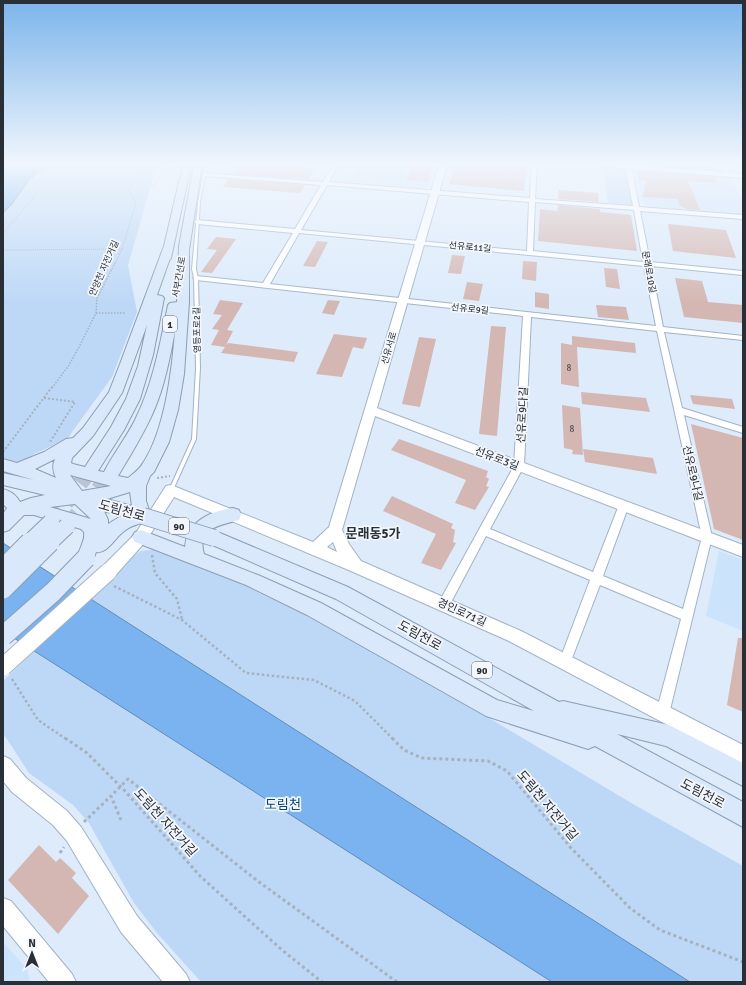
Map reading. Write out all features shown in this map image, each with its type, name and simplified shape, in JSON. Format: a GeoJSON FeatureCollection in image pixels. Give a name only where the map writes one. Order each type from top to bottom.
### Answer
{"type":"FeatureCollection","features":[{"type":"Feature","properties":{"kind":"main road","name":"서부간선로"},"geometry":{"type":"LineString","coordinates":[[92,468],[126,413],[138,388],[148,354],[168,247],[176,211]]}},
{"type":"Feature","properties":{"kind":"main road","name":"서부간선로"},"geometry":{"type":"LineString","coordinates":[[112,472],[142,420],[156,386],[165,349],[192,211]]}},
{"type":"Feature","properties":{"kind":"main road","name":"1"},"geometry":{"type":"LineString","coordinates":[[143,516],[137,491],[138,483],[144,479],[160,444],[173,404],[177,381],[184,292],[184,246]]}},
{"type":"Feature","properties":{"kind":"main road","name":"1"},"geometry":{"type":"LineString","coordinates":[[63,459],[88,432],[107,406],[120,380],[168,247]]}},
{"type":"Feature","properties":{"kind":"main road"},"geometry":{"type":"LineString","coordinates":[[11,517],[15,508],[11,501],[7,478],[49,456],[88,432]]}},
{"type":"Feature","properties":{"kind":"main road"},"geometry":{"type":"LineString","coordinates":[[63,459],[64,466],[72,471],[121,482],[144,479]]}},
{"type":"Feature","properties":{"kind":"main road"},"geometry":{"type":"LineString","coordinates":[[63,459],[61,467],[62,476],[78,497],[98,515],[100,520],[100,530],[88,549],[86,558]]}},
{"type":"Feature","properties":{"kind":"main road","name":"도림천로"},"geometry":{"type":"LineString","coordinates":[[7,478],[182,527],[214,538],[342,593],[743,815]]}},
{"type":"Feature","properties":{"kind":"main road"},"geometry":{"type":"LineString","coordinates":[[11,517],[37,503],[118,489],[144,479]]}},
{"type":"Feature","properties":{"kind":"main road"},"geometry":{"type":"LineString","coordinates":[[11,517],[34,509],[87,524],[91,527],[94,533],[93,541]]}},
{"type":"Feature","properties":{"kind":"main road"},"geometry":{"type":"LineString","coordinates":[[3,636],[52,592],[116,526],[128,519],[143,516]]}},
{"type":"Feature","properties":{"kind":"main road"},"geometry":{"type":"LineString","coordinates":[[197,558],[193,552],[192,546],[201,529],[211,521],[221,517],[232,516]]}},
{"type":"Feature","properties":{"kind":"main road"},"geometry":{"type":"LineString","coordinates":[[3,569],[59,524],[3,589]]}},
{"type":"Feature","properties":{"kind":"main road"},"geometry":{"type":"LineString","coordinates":[[141,537],[252,580],[314,609],[493,709],[618,747]]}},
{"type":"Feature","properties":{"kind":"main road"},"geometry":{"type":"LineString","coordinates":[[545,706],[669,736],[743,775]]}},
{"type":"Feature","properties":{"kind":"street"},"geometry":{"type":"LineString","coordinates":[[266,286],[309,211]]}},
{"type":"Feature","properties":{"kind":"street","name":"선유서로"},"geometry":{"type":"LineString","coordinates":[[315,549],[335,530],[429,211]]}},
{"type":"Feature","properties":{"kind":"street"},"geometry":{"type":"LineString","coordinates":[[530,253],[532,211]]}},
{"type":"Feature","properties":{"kind":"street","name":"문래로10길"},"geometry":{"type":"LineString","coordinates":[[637,211],[660,329]]}},
{"type":"Feature","properties":{"kind":"street"},"geometry":{"type":"LineString","coordinates":[[671,211],[743,217]]}},
{"type":"Feature","properties":{"kind":"street","name":"선유로11길"},"geometry":{"type":"LineString","coordinates":[[197,222],[743,273]]}},
{"type":"Feature","properties":{"kind":"street","name":"선유로9길"},"geometry":{"type":"LineString","coordinates":[[196,278],[743,338]]}},
{"type":"Feature","properties":{"kind":"street","name":"선유로9다길"},"geometry":{"type":"LineString","coordinates":[[444,604],[519,466],[527,315]]}},
{"type":"Feature","properties":{"kind":"street","name":"선유로9나길"},"geometry":{"type":"LineString","coordinates":[[660,329],[707,537],[663,713]]}},
{"type":"Feature","properties":{"kind":"street","name":"선유로3길"},"geometry":{"type":"LineString","coordinates":[[371,410],[743,550]]}},
{"type":"Feature","properties":{"kind":"street"},"geometry":{"type":"LineString","coordinates":[[678,410],[743,430]]}},
{"type":"Feature","properties":{"kind":"street"},"geometry":{"type":"LineString","coordinates":[[7,672],[108,577],[141,537],[171,483]]}},
{"type":"Feature","properties":{"kind":"street","name":"경인로71길"},"geometry":{"type":"LineString","coordinates":[[171,483],[232,516],[356,566],[515,636],[743,755]]}},
{"type":"Feature","properties":{"kind":"street"},"geometry":{"type":"LineString","coordinates":[[565,662],[624,505]]}},
{"type":"Feature","properties":{"kind":"street"},"geometry":{"type":"LineString","coordinates":[[335,530],[343,548],[356,566]]}},
{"type":"Feature","properties":{"kind":"street"},"geometry":{"type":"LineString","coordinates":[[484,531],[687,616]]}},
{"type":"Feature","properties":{"kind":"street"},"geometry":{"type":"LineString","coordinates":[[3,766],[20,785],[60,818],[74,834],[128,924],[178,982]]}},
{"type":"Feature","properties":{"kind":"street"},"geometry":{"type":"LineString","coordinates":[[3,909],[64,982]]}},
{"type":"Feature","properties":{"kind":"lane","name":"영등포로2길"},"geometry":{"type":"LineString","coordinates":[[171,483],[194,440],[198,368],[196,278],[194,269],[198,211]]}},
{"type":"Feature","properties":{"kind":"path"},"geometry":{"type":"LineString","coordinates":[[3,233],[22,211]]}},
{"type":"Feature","properties":{"kind":"path","name":"안양천 자전거길"},"geometry":{"type":"LineString","coordinates":[[3,452],[68,365],[96,313],[97,298],[109,278],[122,249],[134,211]]}},
{"type":"Feature","properties":{"kind":"path"},"geometry":{"type":"LineString","coordinates":[[3,250],[122,249]]}},
{"type":"Feature","properties":{"kind":"path"},"geometry":{"type":"LineString","coordinates":[[96,313],[126,312]]}},
{"type":"Feature","properties":{"kind":"path"},"geometry":{"type":"LineString","coordinates":[[44,398],[75,402],[50,440],[50,444]]}},
{"type":"Feature","properties":{"kind":"path"},"geometry":{"type":"LineString","coordinates":[[144,479],[171,483]]}},
{"type":"Feature","properties":{"kind":"path"},"geometry":{"type":"LineString","coordinates":[[141,537],[152,552],[155,573],[177,599],[182,620]]}},
{"type":"Feature","properties":{"kind":"path","name":"도림천 자전거길"},"geometry":{"type":"LineString","coordinates":[[108,577],[182,620],[246,673],[314,680],[355,701],[404,750],[422,758],[488,761],[507,771],[571,848],[630,908],[660,930],[743,962]]}},
{"type":"Feature","properties":{"kind":"path","name":"도림천 자전거길"},"geometry":{"type":"LineString","coordinates":[[7,672],[38,720],[87,753],[125,791],[201,877],[282,950],[322,982]]}},
{"type":"Feature","properties":{"kind":"path"},"geometry":{"type":"LineString","coordinates":[[84,821],[128,779],[259,882],[397,982]]}},
{"type":"Feature","properties":{"kind":"path"},"geometry":{"type":"LineString","coordinates":[[111,796],[121,820]]}},
{"type":"Feature","properties":{"kind":"shaded area"},"geometry":{"type":"Polygon","coordinates":[[[700,211],[743,211],[743,215],[700,211]]]}},
{"type":"Feature","properties":{"kind":"shaded area"},"geometry":{"type":"Polygon","coordinates":[[[719,551],[743,560],[743,631],[706,616],[719,551]]]}},
{"type":"Feature","properties":{"kind":"shaded area"},"geometry":{"type":"Polygon","coordinates":[[[3,942],[27,969],[30,982],[3,982],[3,942]]]}},
{"type":"Feature","properties":{"kind":"green space"},"geometry":{"type":"Polygon","coordinates":[[[3,211],[144,211],[128,265],[137,312],[112,377],[67,439],[34,454],[3,485],[3,211]]]}},
{"type":"Feature","properties":{"kind":"green space","name":"도림천"},"geometry":{"type":"Polygon","coordinates":[[[157,549],[166,551],[313,615],[419,676],[633,804],[743,866],[743,982],[201,982],[157,933],[134,903],[89,823],[73,805],[29,773],[3,733],[3,681],[136,554],[141,551],[157,549]]]}},
{"type":"Feature","properties":{"kind":"water","name":"도림천"},"geometry":{"type":"Polygon","coordinates":[[[3,543],[690,982],[552,982],[3,631],[3,543]]]}},
{"type":"Feature","properties":{"kind":"building"},"geometry":{"type":"Polygon","coordinates":[[[540,211],[600,211],[631,215],[637,251],[538,241],[540,211]]]}},
{"type":"Feature","properties":{"kind":"building"},"geometry":{"type":"Polygon","coordinates":[[[668,224],[726,230],[736,258],[673,251],[668,224]]]}},
{"type":"Feature","properties":{"kind":"building"},"geometry":{"type":"Polygon","coordinates":[[[216,237],[236,239],[212,273],[201,272],[217,250],[207,249],[216,237]]]}},
{"type":"Feature","properties":{"kind":"building"},"geometry":{"type":"Polygon","coordinates":[[[317,241],[328,242],[315,267],[303,266],[317,241]]]}},
{"type":"Feature","properties":{"kind":"building"},"geometry":{"type":"Polygon","coordinates":[[[452,255],[465,256],[461,274],[448,273],[452,255]]]}},
{"type":"Feature","properties":{"kind":"building"},"geometry":{"type":"Polygon","coordinates":[[[523,261],[537,262],[536,281],[522,279],[523,261]]]}},
{"type":"Feature","properties":{"kind":"building"},"geometry":{"type":"Polygon","coordinates":[[[604,268],[617,269],[620,289],[606,287],[604,268]]]}},
{"type":"Feature","properties":{"kind":"building"},"geometry":{"type":"Polygon","coordinates":[[[675,278],[702,281],[708,302],[743,305],[743,323],[684,317],[675,278]]]}},
{"type":"Feature","properties":{"kind":"building"},"geometry":{"type":"Polygon","coordinates":[[[467,282],[483,284],[479,301],[463,299],[467,282]]]}},
{"type":"Feature","properties":{"kind":"building"},"geometry":{"type":"Polygon","coordinates":[[[535,292],[549,294],[549,309],[535,307],[535,292]]]}},
{"type":"Feature","properties":{"kind":"building"},"geometry":{"type":"Polygon","coordinates":[[[220,300],[243,303],[227,330],[233,331],[226,345],[228,343],[298,352],[294,362],[221,353],[225,347],[211,345],[219,330],[212,329],[222,315],[213,314],[220,300]]]}},
{"type":"Feature","properties":{"kind":"building"},"geometry":{"type":"Polygon","coordinates":[[[328,300],[340,301],[334,315],[322,313],[328,300]]]}},
{"type":"Feature","properties":{"kind":"building"},"geometry":{"type":"Polygon","coordinates":[[[596,305],[626,307],[629,320],[598,317],[596,305]]]}},
{"type":"Feature","properties":{"kind":"building"},"geometry":{"type":"Polygon","coordinates":[[[491,326],[506,327],[497,436],[479,434],[491,326]]]}},
{"type":"Feature","properties":{"kind":"building"},"geometry":{"type":"Polygon","coordinates":[[[334,334],[367,338],[363,349],[353,347],[342,377],[316,374],[334,334]]]}},
{"type":"Feature","properties":{"kind":"building"},"geometry":{"type":"Polygon","coordinates":[[[572,336],[635,343],[636,353],[577,347],[579,387],[561,384],[561,343],[572,345],[572,336]]]}},
{"type":"Feature","properties":{"kind":"building"},"geometry":{"type":"Polygon","coordinates":[[[419,337],[436,339],[420,407],[402,404],[419,337]]]}},
{"type":"Feature","properties":{"kind":"building"},"geometry":{"type":"Polygon","coordinates":[[[581,392],[646,398],[650,412],[582,404],[581,392]]]}},
{"type":"Feature","properties":{"kind":"building"},"geometry":{"type":"Polygon","coordinates":[[[690,395],[732,399],[735,409],[693,404],[690,395]]]}},
{"type":"Feature","properties":{"kind":"building"},"geometry":{"type":"Polygon","coordinates":[[[562,405],[580,408],[583,455],[572,454],[573,450],[564,448],[562,405]]]}},
{"type":"Feature","properties":{"kind":"building"},"geometry":{"type":"Polygon","coordinates":[[[691,424],[743,438],[743,540],[714,529],[691,424]]]}},
{"type":"Feature","properties":{"kind":"building"},"geometry":{"type":"Polygon","coordinates":[[[399,439],[488,471],[486,477],[489,479],[486,486],[489,487],[475,510],[455,503],[466,480],[391,450],[399,439]]]}},
{"type":"Feature","properties":{"kind":"building"},"geometry":{"type":"Polygon","coordinates":[[[583,449],[653,458],[657,474],[585,462],[583,449]]]}},
{"type":"Feature","properties":{"kind":"building"},"geometry":{"type":"Polygon","coordinates":[[[392,496],[453,524],[451,528],[455,530],[453,542],[456,543],[441,570],[421,563],[436,534],[383,511],[392,496]]]}},
{"type":"Feature","properties":{"kind":"building"},"geometry":{"type":"Polygon","coordinates":[[[738,638],[743,638],[743,712],[727,705],[738,638]]]}},
{"type":"Feature","properties":{"kind":"building"},"geometry":{"type":"Polygon","coordinates":[[[39,845],[56,862],[60,858],[76,873],[72,878],[89,896],[58,934],[8,880],[39,845]]]}},
{"type":"Feature","properties":{"kind":"tunnel"},"geometry":{"type":"LineString","coordinates":[[51,522],[92,468]]}},
{"type":"Feature","properties":{"kind":"tunnel"},"geometry":{"type":"LineString","coordinates":[[67,526],[92,498],[112,472]]}},
{"type":"Feature","properties":{"kind":"district","name":"문래동5가"},"geometry":{"type":"Point","coordinates":[373,533]}}]}
